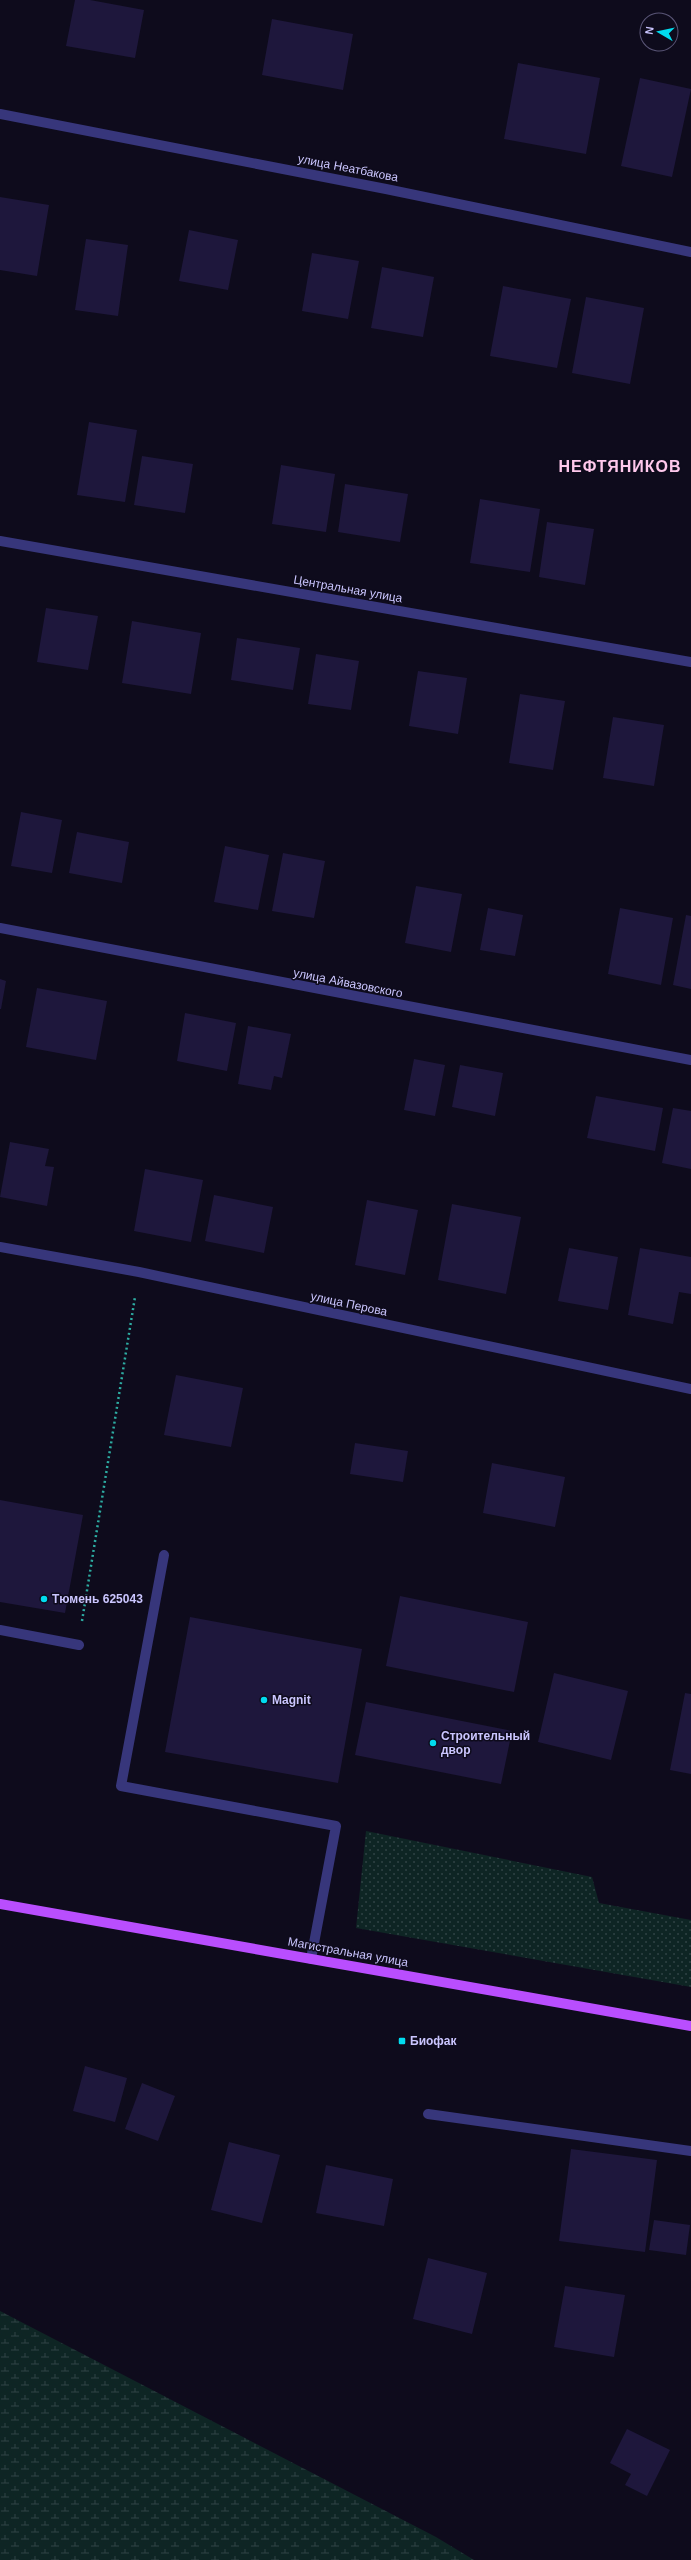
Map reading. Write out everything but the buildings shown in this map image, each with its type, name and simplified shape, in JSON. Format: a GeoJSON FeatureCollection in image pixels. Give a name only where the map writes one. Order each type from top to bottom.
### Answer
{"type":"FeatureCollection","features":[{"type":"Feature","properties":{"kind":"main road","name":"Магистральная улица"},"geometry":{"type":"LineString","coordinates":[[0,1904],[691,2026]]}},
{"type":"Feature","properties":{"kind":"street","name":"улица Неатбакова"},"geometry":{"type":"LineString","coordinates":[[0,114],[386,189],[691,252]]}},
{"type":"Feature","properties":{"kind":"street","name":"Центральная улица"},"geometry":{"type":"LineString","coordinates":[[0,541],[691,662]]}},
{"type":"Feature","properties":{"kind":"street","name":"улица Айвазовского"},"geometry":{"type":"LineString","coordinates":[[0,928],[691,1060]]}},
{"type":"Feature","properties":{"kind":"street","name":"улица Перова"},"geometry":{"type":"LineString","coordinates":[[0,1247],[139,1272],[691,1389]]}},
{"type":"Feature","properties":{"kind":"street"},"geometry":{"type":"LineString","coordinates":[[164,1555],[122,1786],[336,1826],[311,1959]]}},
{"type":"Feature","properties":{"kind":"street"},"geometry":{"type":"LineString","coordinates":[[0,1630],[78,1646]]}},
{"type":"Feature","properties":{"kind":"street"},"geometry":{"type":"LineString","coordinates":[[428,2114],[691,2151]]}},
{"type":"Feature","properties":{"kind":"path"},"geometry":{"type":"LineString","coordinates":[[78,1646],[139,1272]]}},
{"type":"Feature","properties":{"kind":"green space"},"geometry":{"type":"Polygon","coordinates":[[[366,1831],[592,1877],[599,1903],[691,1920],[691,1987],[356,1928],[366,1831]]]}},
{"type":"Feature","properties":{"kind":"green space"},"geometry":{"type":"Polygon","coordinates":[[[0,2311],[436,2537],[474,2560],[0,2560],[0,2311]]]}},
{"type":"Feature","properties":{"kind":"place","name":"Тюмень 625043"},"geometry":{"type":"Point","coordinates":[44,1599]}},
{"type":"Feature","properties":{"kind":"place","name":"Magnit"},"geometry":{"type":"Point","coordinates":[264,1700]}},
{"type":"Feature","properties":{"kind":"place","name":"Строительный двор"},"geometry":{"type":"Point","coordinates":[433,1743]}},
{"type":"Feature","properties":{"kind":"place","name":"Биофак"},"geometry":{"type":"Point","coordinates":[402,2041]}},
{"type":"Feature","properties":{"kind":"district","name":"НЕФТЯНИКОВ"},"geometry":{"type":"Point","coordinates":[620,466]}}]}
